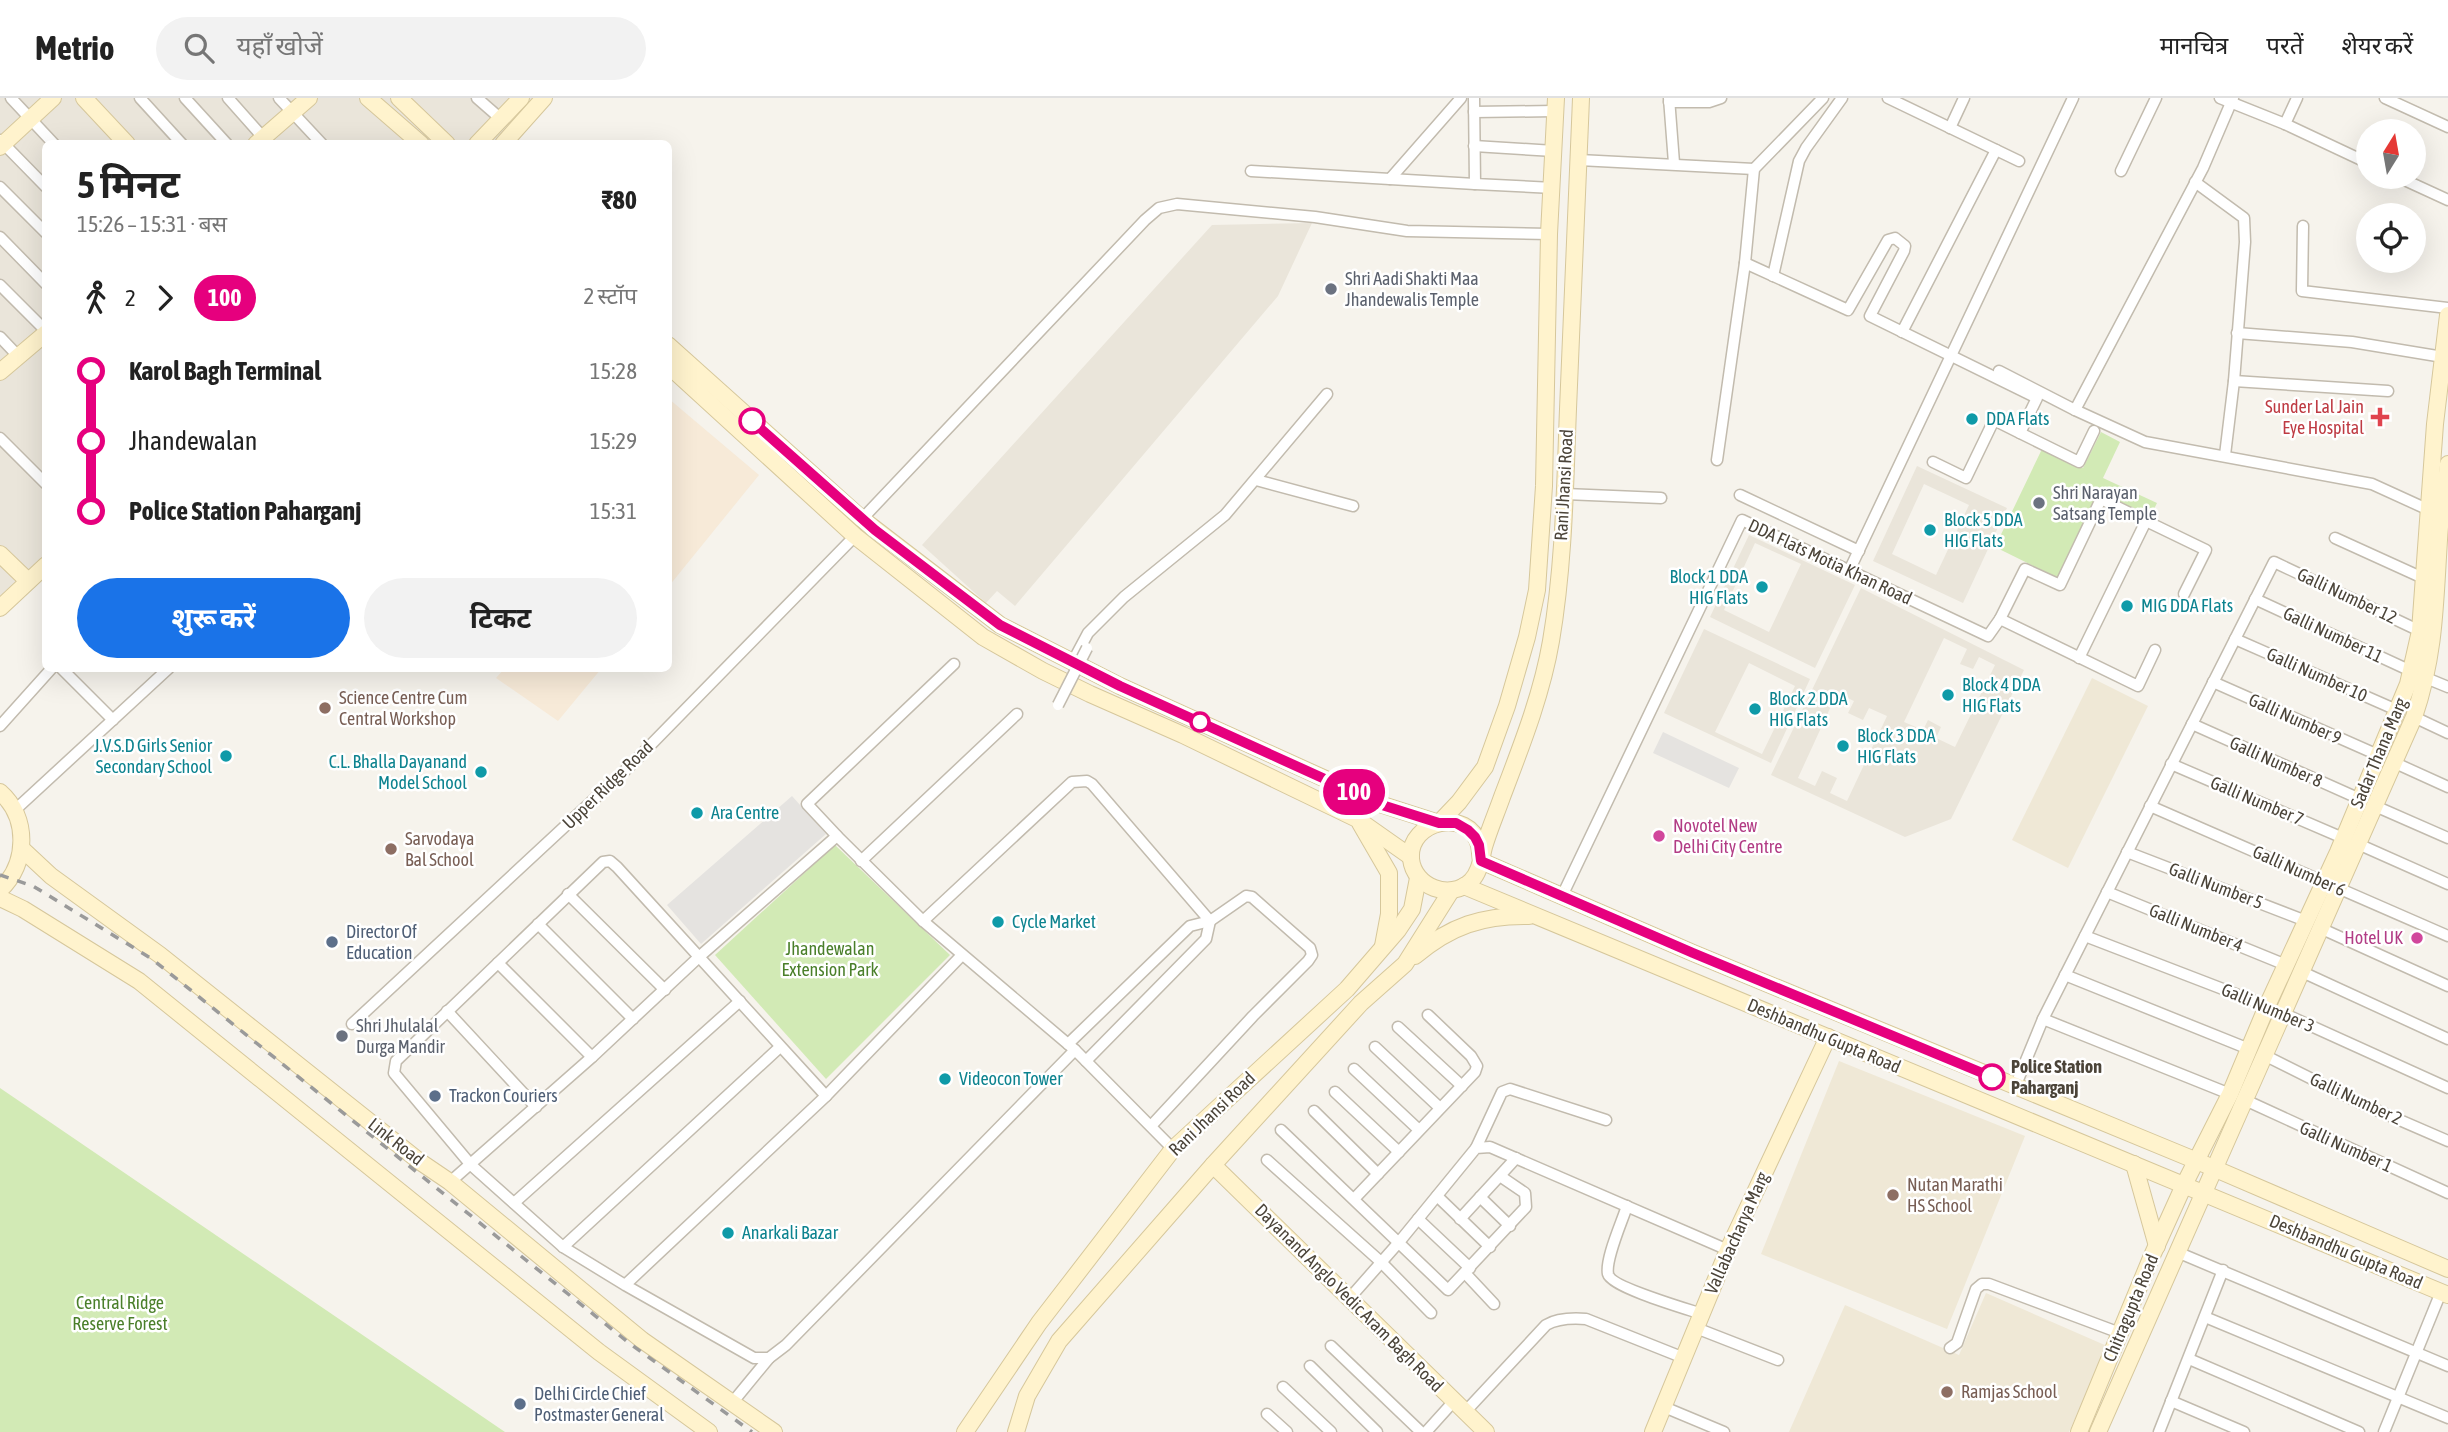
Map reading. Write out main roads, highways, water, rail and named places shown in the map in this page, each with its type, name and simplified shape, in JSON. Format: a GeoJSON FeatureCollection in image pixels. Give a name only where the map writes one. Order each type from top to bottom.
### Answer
{"type":"FeatureCollection","features":[{"type":"Feature","properties":{"kind":"main road"},"geometry":{"type":"LineString","coordinates":[[1,143],[32,119],[53,98]]}},
{"type":"Feature","properties":{"kind":"main road"},"geometry":{"type":"LineString","coordinates":[[83,98],[123,140]]}},
{"type":"Feature","properties":{"kind":"main road"},"geometry":{"type":"LineString","coordinates":[[265,140],[309,98]]}},
{"type":"Feature","properties":{"kind":"main road"},"geometry":{"type":"LineString","coordinates":[[368,98],[416,140]]}},
{"type":"Feature","properties":{"kind":"main road"},"geometry":{"type":"LineString","coordinates":[[399,98],[443,140]]}},
{"type":"Feature","properties":{"kind":"main road"},"geometry":{"type":"LineString","coordinates":[[481,140],[521,98]]}},
{"type":"Feature","properties":{"kind":"main road"},"geometry":{"type":"LineString","coordinates":[[508,140],[544,98]]}},
{"type":"Feature","properties":{"kind":"main road","name":"Rani Jhansi Road"},"geometry":{"type":"LineString","coordinates":[[1481,861],[1487,837],[1530,719],[1550,644],[1558,589],[1565,494],[1581,98]]}},
{"type":"Feature","properties":{"kind":"main road","name":"Rani Jhansi Road"},"geometry":{"type":"LineString","coordinates":[[1439,823],[1460,803],[1485,768],[1510,695],[1537,590],[1544,486],[1549,234],[1555,151],[1555,105]]}},
{"type":"Feature","properties":{"kind":"main road","name":"Sadar Thana Marg"},"geometry":{"type":"LineString","coordinates":[[2419,674],[2423,578],[2438,537],[2429,510],[2448,315]]}},
{"type":"Feature","properties":{"kind":"main road"},"geometry":{"type":"LineString","coordinates":[[0,372],[42,336]]}},
{"type":"Feature","properties":{"kind":"main road"},"geometry":{"type":"LineString","coordinates":[[672,349],[862,519],[1000,625],[1097,675],[1382,805],[1439,823]]}},
{"type":"Feature","properties":{"kind":"main road"},"geometry":{"type":"LineString","coordinates":[[672,369],[855,536],[983,637],[1090,694],[1183,734],[1357,819],[1411,857]]}},
{"type":"Feature","properties":{"kind":"main road","name":"Sadar Thana Marg"},"geometry":{"type":"LineString","coordinates":[[2215,1169],[2237,1097],[2406,714],[2435,624],[2438,537],[2448,473]]}},
{"type":"Feature","properties":{"kind":"main road"},"geometry":{"type":"LineString","coordinates":[[855,536],[862,519]]}},
{"type":"Feature","properties":{"kind":"main road"},"geometry":{"type":"LineString","coordinates":[[0,554],[28,581]]}},
{"type":"Feature","properties":{"kind":"main road"},"geometry":{"type":"LineString","coordinates":[[0,608],[42,569]]}},
{"type":"Feature","properties":{"kind":"main road"},"geometry":{"type":"LineString","coordinates":[[0,621],[42,583]]}},
{"type":"Feature","properties":{"kind":"main road"},"geometry":{"type":"LineString","coordinates":[[1090,694],[1097,675]]}},
{"type":"Feature","properties":{"kind":"main road"},"geometry":{"type":"LineString","coordinates":[[0,792],[15,810],[21,828],[21,848],[13,874],[0,890]]}},
{"type":"Feature","properties":{"kind":"main road"},"geometry":{"type":"LineString","coordinates":[[1357,819],[1389,873],[1389,914],[1382,949]]}},
{"type":"Feature","properties":{"kind":"main road"},"geometry":{"type":"LineString","coordinates":[[1456,823],[1468,830],[1479,845],[1481,861],[1475,876],[1458,888],[1440,891],[1418,878],[1411,857],[1419,834],[1428,826],[1456,823]]}},
{"type":"Feature","properties":{"kind":"main road","name":"Link Road"},"geometry":{"type":"LineString","coordinates":[[21,848],[51,876],[160,956],[419,1161],[450,1182],[642,1340],[774,1432]]}},
{"type":"Feature","properties":{"kind":"main road","name":"Deshbandhu Gupta Road"},"geometry":{"type":"LineString","coordinates":[[1481,861],[1693,953],[2197,1161],[2448,1269]]}},
{"type":"Feature","properties":{"kind":"main road","name":"Rani Jhansi Road"},"geometry":{"type":"LineString","coordinates":[[965,1432],[1039,1323],[1173,1149],[1347,989],[1398,930],[1412,909],[1418,878]]}},
{"type":"Feature","properties":{"kind":"main road","name":"Rani Jhansi Road"},"geometry":{"type":"LineString","coordinates":[[1016,1432],[1027,1396],[1059,1341],[1213,1165],[1361,1003],[1405,964],[1458,888]]}},
{"type":"Feature","properties":{"kind":"main road","name":"Deshbandhu Gupta Road"},"geometry":{"type":"LineString","coordinates":[[1458,888],[1539,916],[2445,1293]]}},
{"type":"Feature","properties":{"kind":"main road","name":"Link Road"},"geometry":{"type":"LineString","coordinates":[[0,898],[23,908],[139,981],[580,1337],[709,1432]]}},
{"type":"Feature","properties":{"kind":"main road"},"geometry":{"type":"LineString","coordinates":[[1405,964],[1434,939],[1462,926],[1501,915],[1539,916]]}},
{"type":"Feature","properties":{"kind":"main road","name":"Vallabacharya Marg"},"geometry":{"type":"LineString","coordinates":[[1653,1432],[1728,1250],[1828,1037]]}},
{"type":"Feature","properties":{"kind":"main road","name":"Sadar Thana Marg"},"geometry":{"type":"LineString","coordinates":[[2197,1161],[2237,1097]]}},
{"type":"Feature","properties":{"kind":"main road","name":"Chitragupta Road"},"geometry":{"type":"LineString","coordinates":[[2079,1432],[2157,1246],[2197,1161]]}},
{"type":"Feature","properties":{"kind":"main road"},"geometry":{"type":"LineString","coordinates":[[2134,1164],[2157,1246]]}},
{"type":"Feature","properties":{"kind":"main road","name":"Dayanand Anglo Vedic Aram Bagh Road"},"geometry":{"type":"LineString","coordinates":[[1213,1165],[1348,1300],[1486,1432]]}},
{"type":"Feature","properties":{"kind":"main road","name":"Chitragupta Road"},"geometry":{"type":"LineString","coordinates":[[2098,1432],[2215,1169]]}},
{"type":"Feature","properties":{"kind":"railway"},"geometry":{"type":"LineString","coordinates":[[0,875],[33,886],[152,959],[629,1343],[752,1432]]}},
{"type":"Feature","properties":{"kind":"place","name":"Shri Aadi Shakti Maa Jhandewalis Temple"},"geometry":{"type":"Point","coordinates":[1331,289]}},
{"type":"Feature","properties":{"kind":"place","name":"Sunder Lal Jain Eye Hospital"},"geometry":{"type":"Point","coordinates":[2380,417]}},
{"type":"Feature","properties":{"kind":"place","name":"DDA Flats"},"geometry":{"type":"Point","coordinates":[1972,419]}},
{"type":"Feature","properties":{"kind":"place","name":"Shri Narayan Satsang Temple"},"geometry":{"type":"Point","coordinates":[2039,503]}},
{"type":"Feature","properties":{"kind":"place","name":"Block 5 DDA HIG Flats"},"geometry":{"type":"Point","coordinates":[1930,530]}},
{"type":"Feature","properties":{"kind":"place","name":"Block 1 DDA HIG Flats"},"geometry":{"type":"Point","coordinates":[1762,587]}},
{"type":"Feature","properties":{"kind":"place","name":"MIG DDA Flats"},"geometry":{"type":"Point","coordinates":[2127,606]}},
{"type":"Feature","properties":{"kind":"place","name":"Block 4 DDA HIG Flats"},"geometry":{"type":"Point","coordinates":[1948,695]}},
{"type":"Feature","properties":{"kind":"place","name":"Science Centre Cum Central Workshop"},"geometry":{"type":"Point","coordinates":[325,708]}},
{"type":"Feature","properties":{"kind":"place","name":"Block 2 DDA HIG Flats"},"geometry":{"type":"Point","coordinates":[1755,709]}},
{"type":"Feature","properties":{"kind":"place","name":"Block 3 DDA HIG Flats"},"geometry":{"type":"Point","coordinates":[1843,746]}},
{"type":"Feature","properties":{"kind":"place","name":"J.V.S.D Girls Senior Secondary School"},"geometry":{"type":"Point","coordinates":[226,756]}},
{"type":"Feature","properties":{"kind":"place","name":"C.L. Bhalla Dayanand Model School"},"geometry":{"type":"Point","coordinates":[481,772]}},
{"type":"Feature","properties":{"kind":"place","name":"Ara Centre"},"geometry":{"type":"Point","coordinates":[697,813]}},
{"type":"Feature","properties":{"kind":"place","name":"Novotel New Delhi City Centre"},"geometry":{"type":"Point","coordinates":[1659,836]}},
{"type":"Feature","properties":{"kind":"place","name":"Sarvodaya Bal School"},"geometry":{"type":"Point","coordinates":[391,849]}},
{"type":"Feature","properties":{"kind":"place","name":"Cycle Market"},"geometry":{"type":"Point","coordinates":[998,922]}},
{"type":"Feature","properties":{"kind":"place","name":"Hotel UK"},"geometry":{"type":"Point","coordinates":[2417,938]}},
{"type":"Feature","properties":{"kind":"place","name":"Director Of Education"},"geometry":{"type":"Point","coordinates":[332,942]}},
{"type":"Feature","properties":{"kind":"place","name":"Shri Jhulalal Durga Mandir"},"geometry":{"type":"Point","coordinates":[342,1036]}},
{"type":"Feature","properties":{"kind":"place","name":"Police Station Paharganj"},"geometry":{"type":"Point","coordinates":[1992,1077]}},
{"type":"Feature","properties":{"kind":"place","name":"Videocon Tower"},"geometry":{"type":"Point","coordinates":[945,1079]}},
{"type":"Feature","properties":{"kind":"place","name":"Trackon Couriers"},"geometry":{"type":"Point","coordinates":[435,1096]}},
{"type":"Feature","properties":{"kind":"place","name":"Nutan Marathi HS School"},"geometry":{"type":"Point","coordinates":[1893,1195]}},
{"type":"Feature","properties":{"kind":"place","name":"Anarkali Bazar"},"geometry":{"type":"Point","coordinates":[728,1233]}},
{"type":"Feature","properties":{"kind":"place","name":"Ramjas School"},"geometry":{"type":"Point","coordinates":[1947,1392]}},
{"type":"Feature","properties":{"kind":"place","name":"Delhi Circle Chief Postmaster General"},"geometry":{"type":"Point","coordinates":[520,1404]}},
{"type":"Feature","properties":{"kind":"park label","name":"Jhandewalan Extension Park"},"geometry":{"type":"Point","coordinates":[830,959]}},
{"type":"Feature","properties":{"kind":"park label","name":"Central Ridge Reserve Forest"},"geometry":{"type":"Point","coordinates":[120,1313]}}]}
